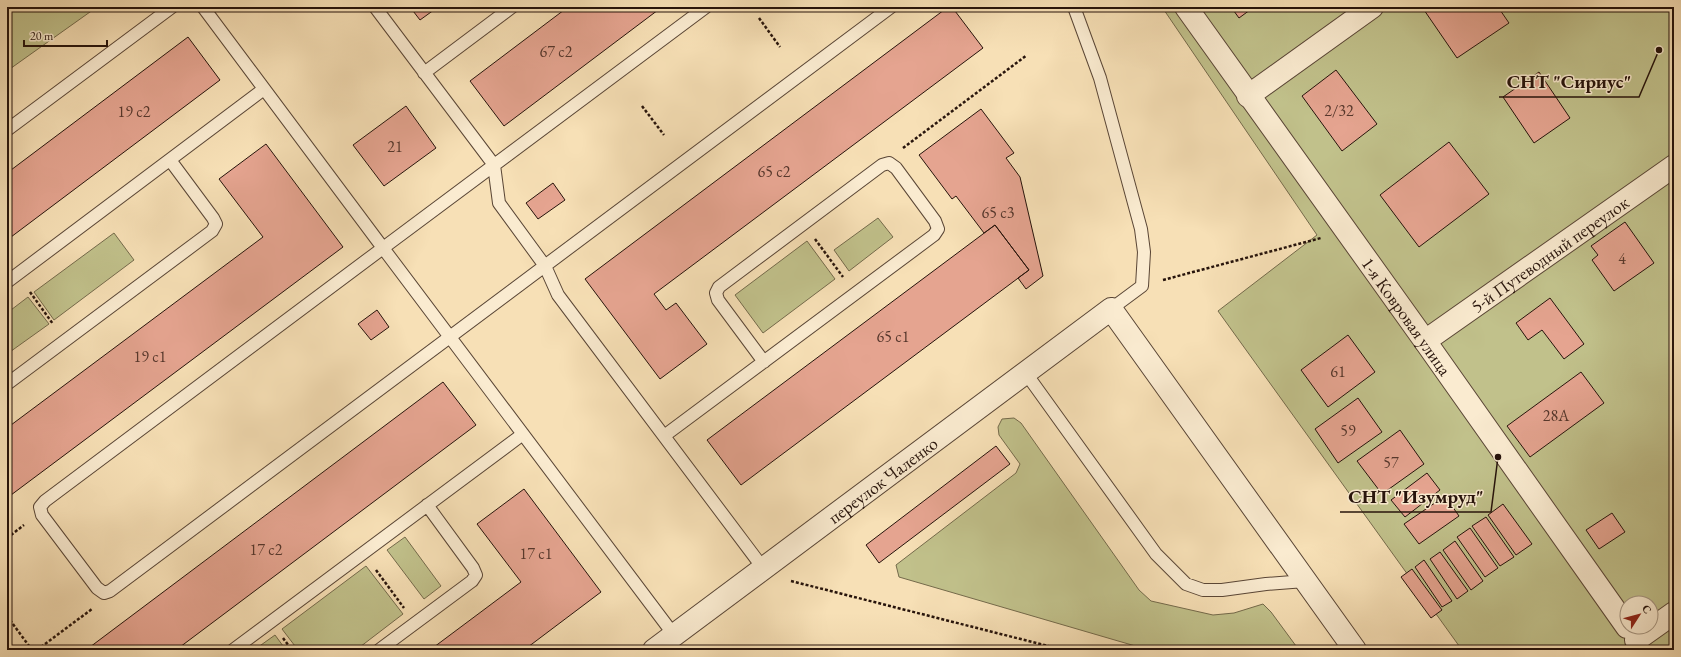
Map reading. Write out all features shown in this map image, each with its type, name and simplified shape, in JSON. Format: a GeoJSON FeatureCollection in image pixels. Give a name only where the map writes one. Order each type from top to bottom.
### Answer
{"type":"FeatureCollection","features":[{"type":"Feature","properties":{"kind":"street","name":"1-я Ковровая улица"},"geometry":{"type":"LineString","coordinates":[[1186,7],[1248,96],[1425,340],[1633,636]]}},
{"type":"Feature","properties":{"kind":"street"},"geometry":{"type":"LineString","coordinates":[[1248,96],[1372,7]]}},
{"type":"Feature","properties":{"kind":"street","name":"5-й Путеводный переулок"},"geometry":{"type":"LineString","coordinates":[[1425,340],[1674,166]]}},
{"type":"Feature","properties":{"kind":"street"},"geometry":{"type":"LineString","coordinates":[[1111,309],[1355,650]]}},
{"type":"Feature","properties":{"kind":"street","name":"переулок Чаленко"},"geometry":{"type":"LineString","coordinates":[[654,650],[1111,309]]}},
{"type":"Feature","properties":{"kind":"street"},"geometry":{"type":"LineString","coordinates":[[1633,636],[1674,613]]}},
{"type":"Feature","properties":{"kind":"lane"},"geometry":{"type":"LineString","coordinates":[[7,130],[172,7]]}},
{"type":"Feature","properties":{"kind":"lane"},"geometry":{"type":"LineString","coordinates":[[203,7],[674,635]]}},
{"type":"Feature","properties":{"kind":"lane"},"geometry":{"type":"LineString","coordinates":[[375,7],[494,166],[499,203],[545,266],[558,295],[763,568]]}},
{"type":"Feature","properties":{"kind":"lane"},"geometry":{"type":"LineString","coordinates":[[424,73],[512,7]]}},
{"type":"Feature","properties":{"kind":"lane"},"geometry":{"type":"LineString","coordinates":[[706,7],[45,501],[40,507],[42,515],[97,588],[104,593],[110,591],[891,7]]}},
{"type":"Feature","properties":{"kind":"lane"},"geometry":{"type":"LineString","coordinates":[[1074,7],[1100,78],[1141,229],[1144,252],[1142,286],[1111,309]]}},
{"type":"Feature","properties":{"kind":"lane"},"geometry":{"type":"LineString","coordinates":[[7,282],[264,89]]}},
{"type":"Feature","properties":{"kind":"lane"},"geometry":{"type":"LineString","coordinates":[[7,384],[212,231],[216,224],[213,218],[170,160]]}},
{"type":"Feature","properties":{"kind":"lane"},"geometry":{"type":"LineString","coordinates":[[664,436],[764,362],[934,235],[938,229],[935,221],[896,168],[889,163],[882,165],[719,287],[716,292],[718,300],[764,362]]}},
{"type":"Feature","properties":{"kind":"lane"},"geometry":{"type":"LineString","coordinates":[[1025,372],[1156,554],[1186,584],[1202,590],[1222,590],[1266,584],[1305,581]]}},
{"type":"Feature","properties":{"kind":"lane"},"geometry":{"type":"LineString","coordinates":[[233,650],[523,434]]}},
{"type":"Feature","properties":{"kind":"lane"},"geometry":{"type":"LineString","coordinates":[[379,650],[472,581],[476,575],[473,568],[426,506]]}},
{"type":"Feature","properties":{"kind":"path"},"geometry":{"type":"LineString","coordinates":[[759,18],[780,47]]}},
{"type":"Feature","properties":{"kind":"path"},"geometry":{"type":"LineString","coordinates":[[903,148],[1027,55]]}},
{"type":"Feature","properties":{"kind":"path"},"geometry":{"type":"LineString","coordinates":[[642,106],[664,135]]}},
{"type":"Feature","properties":{"kind":"path"},"geometry":{"type":"LineString","coordinates":[[1142,286],[1346,232]]}},
{"type":"Feature","properties":{"kind":"path"},"geometry":{"type":"LineString","coordinates":[[814,239],[845,280]]}},
{"type":"Feature","properties":{"kind":"path"},"geometry":{"type":"LineString","coordinates":[[30,292],[54,324]]}},
{"type":"Feature","properties":{"kind":"path"},"geometry":{"type":"LineString","coordinates":[[763,568],[780,578],[1064,650]]}},
{"type":"Feature","properties":{"kind":"path"},"geometry":{"type":"LineString","coordinates":[[375,569],[407,611]]}},
{"type":"Feature","properties":{"kind":"path"},"geometry":{"type":"LineString","coordinates":[[37,650],[92,609],[88,603]]}},
{"type":"Feature","properties":{"kind":"path"},"geometry":{"type":"LineString","coordinates":[[7,616],[32,650]]}},
{"type":"Feature","properties":{"kind":"path"},"geometry":{"type":"LineString","coordinates":[[279,632],[292,650]]}},
{"type":"Feature","properties":{"kind":"green space"},"geometry":{"type":"Polygon","coordinates":[[[7,7],[97,7],[7,71],[7,7]]]}},
{"type":"Feature","properties":{"kind":"green space"},"geometry":{"type":"Polygon","coordinates":[[[1162,7],[1674,7],[1674,650],[1462,650],[1218,311],[1317,235],[1162,7]]]}},
{"type":"Feature","properties":{"kind":"green space"},"geometry":{"type":"Polygon","coordinates":[[[878,218],[893,237],[849,271],[834,250],[878,218]]]}},
{"type":"Feature","properties":{"kind":"green space"},"geometry":{"type":"Polygon","coordinates":[[[114,233],[134,260],[54,320],[34,292],[114,233]]]}},
{"type":"Feature","properties":{"kind":"green space"},"geometry":{"type":"Polygon","coordinates":[[[807,241],[835,279],[763,333],[735,295],[807,241]]]}},
{"type":"Feature","properties":{"kind":"green space"},"geometry":{"type":"Polygon","coordinates":[[[28,297],[49,324],[7,354],[7,313],[28,297]]]}},
{"type":"Feature","properties":{"kind":"green space"},"geometry":{"type":"Polygon","coordinates":[[[1014,418],[1021,423],[1139,590],[1151,601],[1213,615],[1234,613],[1263,604],[1271,612],[1299,650],[1149,650],[899,577],[896,565],[1016,473],[1020,464],[999,435],[998,427],[1002,419],[1014,418]]]}},
{"type":"Feature","properties":{"kind":"green space"},"geometry":{"type":"Polygon","coordinates":[[[405,537],[441,586],[424,599],[387,550],[405,537]]]}},
{"type":"Feature","properties":{"kind":"green space"},"geometry":{"type":"Polygon","coordinates":[[[366,566],[403,614],[356,650],[298,650],[282,629],[366,566]]]}},
{"type":"Feature","properties":{"kind":"green space"},"geometry":{"type":"Polygon","coordinates":[[[275,635],[286,650],[254,650],[275,635]]]}},
{"type":"Feature","properties":{"kind":"building"},"geometry":{"type":"Polygon","coordinates":[[[410,7],[438,7],[420,20],[410,7]]]}},
{"type":"Feature","properties":{"kind":"building"},"geometry":{"type":"Polygon","coordinates":[[[568,7],[662,7],[504,126],[470,81],[568,7]]]}},
{"type":"Feature","properties":{"kind":"building"},"geometry":{"type":"Polygon","coordinates":[[[948,7],[952,7],[983,48],[654,294],[666,310],[676,303],[707,344],[660,379],[585,279],[948,7]]]}},
{"type":"Feature","properties":{"kind":"building"},"geometry":{"type":"Polygon","coordinates":[[[1231,7],[1254,7],[1239,18],[1231,7]]]}},
{"type":"Feature","properties":{"kind":"building"},"geometry":{"type":"Polygon","coordinates":[[[1422,7],[1498,7],[1509,23],[1457,58],[1422,7]]]}},
{"type":"Feature","properties":{"kind":"building"},"geometry":{"type":"Polygon","coordinates":[[[188,37],[220,80],[7,240],[7,173],[188,37]]]}},
{"type":"Feature","properties":{"kind":"building"},"geometry":{"type":"Polygon","coordinates":[[[1336,70],[1377,124],[1342,151],[1302,96],[1336,70]]]}},
{"type":"Feature","properties":{"kind":"building"},"geometry":{"type":"Polygon","coordinates":[[[1539,72],[1570,118],[1534,143],[1503,97],[1539,72]]]}},
{"type":"Feature","properties":{"kind":"building"},"geometry":{"type":"Polygon","coordinates":[[[406,106],[436,148],[384,186],[353,145],[406,106]]]}},
{"type":"Feature","properties":{"kind":"building"},"geometry":{"type":"Polygon","coordinates":[[[981,109],[1014,153],[1006,158],[1020,177],[1043,276],[1026,289],[1018,278],[1029,270],[995,225],[984,233],[956,196],[952,199],[919,155],[981,109]]]}},
{"type":"Feature","properties":{"kind":"building"},"geometry":{"type":"Polygon","coordinates":[[[1449,142],[1489,194],[1419,247],[1380,195],[1449,142]]]}},
{"type":"Feature","properties":{"kind":"building"},"geometry":{"type":"Polygon","coordinates":[[[266,144],[343,247],[7,498],[7,428],[263,237],[219,179],[266,144]]]}},
{"type":"Feature","properties":{"kind":"building"},"geometry":{"type":"Polygon","coordinates":[[[553,183],[565,200],[538,219],[526,203],[553,183]]]}},
{"type":"Feature","properties":{"kind":"building"},"geometry":{"type":"Polygon","coordinates":[[[1625,222],[1654,263],[1614,291],[1592,260],[1598,255],[1591,246],[1625,222]]]}},
{"type":"Feature","properties":{"kind":"building"},"geometry":{"type":"Polygon","coordinates":[[[995,225],[1029,270],[741,485],[707,440],[995,225]]]}},
{"type":"Feature","properties":{"kind":"building"},"geometry":{"type":"Polygon","coordinates":[[[1550,298],[1584,344],[1564,359],[1542,330],[1528,340],[1516,323],[1550,298]]]}},
{"type":"Feature","properties":{"kind":"building"},"geometry":{"type":"Polygon","coordinates":[[[377,310],[389,327],[371,340],[358,324],[377,310]]]}},
{"type":"Feature","properties":{"kind":"building"},"geometry":{"type":"Polygon","coordinates":[[[1348,335],[1375,372],[1328,407],[1301,370],[1348,335]]]}},
{"type":"Feature","properties":{"kind":"building"},"geometry":{"type":"Polygon","coordinates":[[[1581,372],[1604,403],[1530,457],[1507,426],[1581,372]]]}},
{"type":"Feature","properties":{"kind":"building"},"geometry":{"type":"Polygon","coordinates":[[[443,382],[476,425],[176,650],[86,650],[443,382]]]}},
{"type":"Feature","properties":{"kind":"building"},"geometry":{"type":"Polygon","coordinates":[[[1358,398],[1382,432],[1338,463],[1315,429],[1358,398]]]}},
{"type":"Feature","properties":{"kind":"building"},"geometry":{"type":"Polygon","coordinates":[[[1400,430],[1424,464],[1382,494],[1357,461],[1400,430]]]}},
{"type":"Feature","properties":{"kind":"building"},"geometry":{"type":"Polygon","coordinates":[[[996,446],[1010,464],[879,563],[866,545],[996,446]]]}},
{"type":"Feature","properties":{"kind":"building"},"geometry":{"type":"Polygon","coordinates":[[[1427,473],[1440,490],[1405,517],[1391,500],[1427,473]]]}},
{"type":"Feature","properties":{"kind":"building"},"geometry":{"type":"Polygon","coordinates":[[[524,489],[601,592],[524,650],[430,650],[521,582],[477,524],[524,489]]]}},
{"type":"Feature","properties":{"kind":"building"},"geometry":{"type":"Polygon","coordinates":[[[1445,496],[1459,516],[1419,544],[1404,524],[1445,496]]]}},
{"type":"Feature","properties":{"kind":"building"},"geometry":{"type":"Polygon","coordinates":[[[1503,504],[1532,544],[1516,555],[1488,515],[1503,504]]]}},
{"type":"Feature","properties":{"kind":"building"},"geometry":{"type":"Polygon","coordinates":[[[1612,513],[1625,532],[1599,549],[1586,530],[1612,513]]]}},
{"type":"Feature","properties":{"kind":"building"},"geometry":{"type":"Polygon","coordinates":[[[1486,517],[1514,557],[1500,566],[1472,526],[1486,517]]]}},
{"type":"Feature","properties":{"kind":"building"},"geometry":{"type":"Polygon","coordinates":[[[1470,528],[1498,568],[1485,577],[1457,537],[1470,528]]]}},
{"type":"Feature","properties":{"kind":"building"},"geometry":{"type":"Polygon","coordinates":[[[1455,541],[1483,581],[1471,590],[1443,550],[1455,541]]]}},
{"type":"Feature","properties":{"kind":"building"},"geometry":{"type":"Polygon","coordinates":[[[1440,552],[1468,591],[1457,599],[1430,559],[1440,552]]]}},
{"type":"Feature","properties":{"kind":"building"},"geometry":{"type":"Polygon","coordinates":[[[1424,560],[1452,601],[1442,607],[1415,567],[1424,560]]]}},
{"type":"Feature","properties":{"kind":"building"},"geometry":{"type":"Polygon","coordinates":[[[1412,569],[1442,610],[1431,618],[1401,577],[1412,569]]]}},
{"type":"Feature","properties":{"kind":"place","name":"СНТ \"Сириус\""},"geometry":{"type":"Point","coordinates":[1659,50]}},
{"type":"Feature","properties":{"kind":"place","name":"СНТ \"Изумруд\""},"geometry":{"type":"Point","coordinates":[1498,457]}}]}
